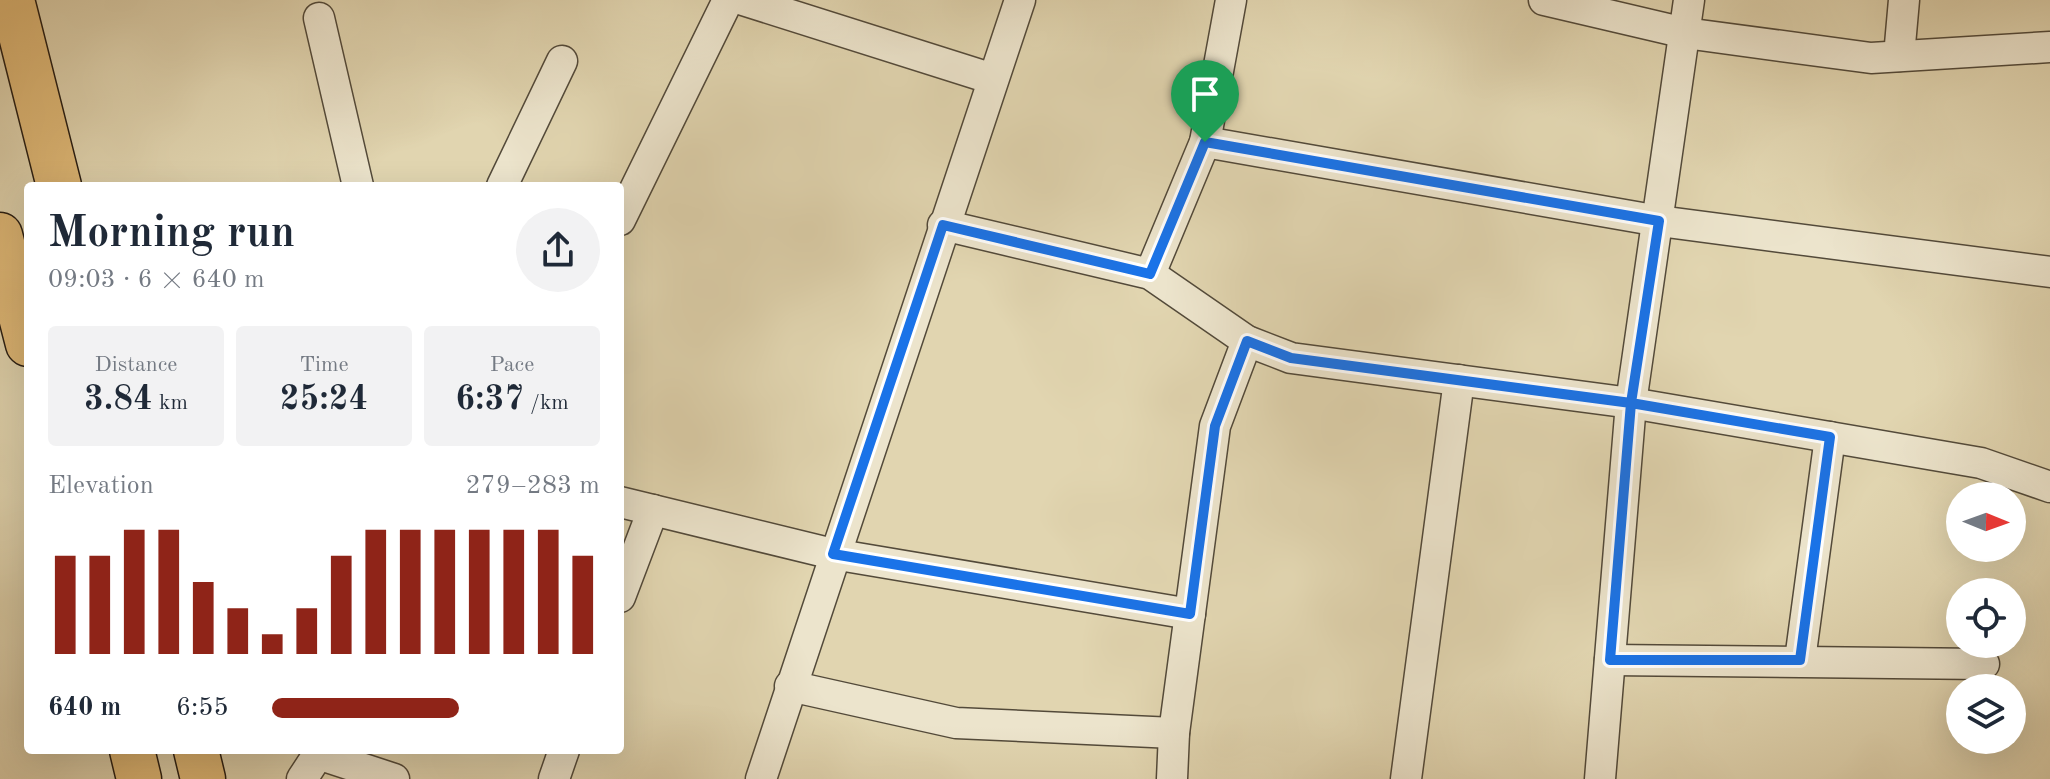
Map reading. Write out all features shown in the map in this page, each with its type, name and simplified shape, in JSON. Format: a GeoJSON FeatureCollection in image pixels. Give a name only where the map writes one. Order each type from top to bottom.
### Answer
{"type":"FeatureCollection","features":[{"type":"Feature","properties":{"kind":"highway"},"geometry":{"type":"LineString","coordinates":[[12,0],[58,182]]}},
{"type":"Feature","properties":{"kind":"highway"},"geometry":{"type":"LineString","coordinates":[[0,235],[24,328]]}},
{"type":"Feature","properties":{"kind":"highway"},"geometry":{"type":"LineString","coordinates":[[133,754],[139,779]]}},
{"type":"Feature","properties":{"kind":"highway"},"geometry":{"type":"LineString","coordinates":[[197,754],[203,779]]}},
{"type":"Feature","properties":{"kind":"street"},"geometry":{"type":"LineString","coordinates":[[624,212],[728,0]]}},
{"type":"Feature","properties":{"kind":"street"},"geometry":{"type":"LineString","coordinates":[[743,0],[993,79]]}},
{"type":"Feature","properties":{"kind":"street"},"geometry":{"type":"LineString","coordinates":[[761,779],[833,554],[1020,0]]}},
{"type":"Feature","properties":{"kind":"street"},"geometry":{"type":"LineString","coordinates":[[1150,274],[1205,142],[1231,0]]}},
{"type":"Feature","properties":{"kind":"street"},"geometry":{"type":"LineString","coordinates":[[1544,0],[1685,33],[1871,58],[2050,47]]}},
{"type":"Feature","properties":{"kind":"street"},"geometry":{"type":"LineString","coordinates":[[1600,779],[1631,403],[1689,0]]}},
{"type":"Feature","properties":{"kind":"street"},"geometry":{"type":"LineString","coordinates":[[1899,56],[1904,0]]}},
{"type":"Feature","properties":{"kind":"street"},"geometry":{"type":"LineString","coordinates":[[319,18],[357,182]]}},
{"type":"Feature","properties":{"kind":"street"},"geometry":{"type":"LineString","coordinates":[[504,182],[562,61]]}},
{"type":"Feature","properties":{"kind":"street"},"geometry":{"type":"LineString","coordinates":[[1205,142],[1659,221],[2050,272]]}},
{"type":"Feature","properties":{"kind":"street"},"geometry":{"type":"LineString","coordinates":[[943,225],[1150,274],[1247,341],[1291,358],[1631,403],[1981,463],[2050,487]]}},
{"type":"Feature","properties":{"kind":"street"},"geometry":{"type":"LineString","coordinates":[[1172,779],[1174,733],[1215,426],[1247,341]]}},
{"type":"Feature","properties":{"kind":"street"},"geometry":{"type":"LineString","coordinates":[[1406,779],[1459,380]]}},
{"type":"Feature","properties":{"kind":"street"},"geometry":{"type":"LineString","coordinates":[[1800,660],[1830,437]]}},
{"type":"Feature","properties":{"kind":"street"},"geometry":{"type":"LineString","coordinates":[[624,503],[833,554],[1190,614]]}},
{"type":"Feature","properties":{"kind":"street"},"geometry":{"type":"LineString","coordinates":[[624,586],[653,510]]}},
{"type":"Feature","properties":{"kind":"street"},"geometry":{"type":"LineString","coordinates":[[1610,660],[1984,664]]}},
{"type":"Feature","properties":{"kind":"street"},"geometry":{"type":"LineString","coordinates":[[790,686],[956,723],[1174,733]]}},
{"type":"Feature","properties":{"kind":"street"},"geometry":{"type":"LineString","coordinates":[[554,779],[563,754]]}},
{"type":"Feature","properties":{"kind":"street"},"geometry":{"type":"LineString","coordinates":[[314,761],[394,779]]}},
{"type":"Feature","properties":{"kind":"route"},"geometry":{"type":"LineString","coordinates":[[1205,142],[1150,274],[943,225],[833,554],[1190,614],[1215,426],[1247,341],[1291,358],[1631,403],[1610,660],[1800,660],[1830,437],[1631,403],[1659,221],[1205,142]]}}]}
